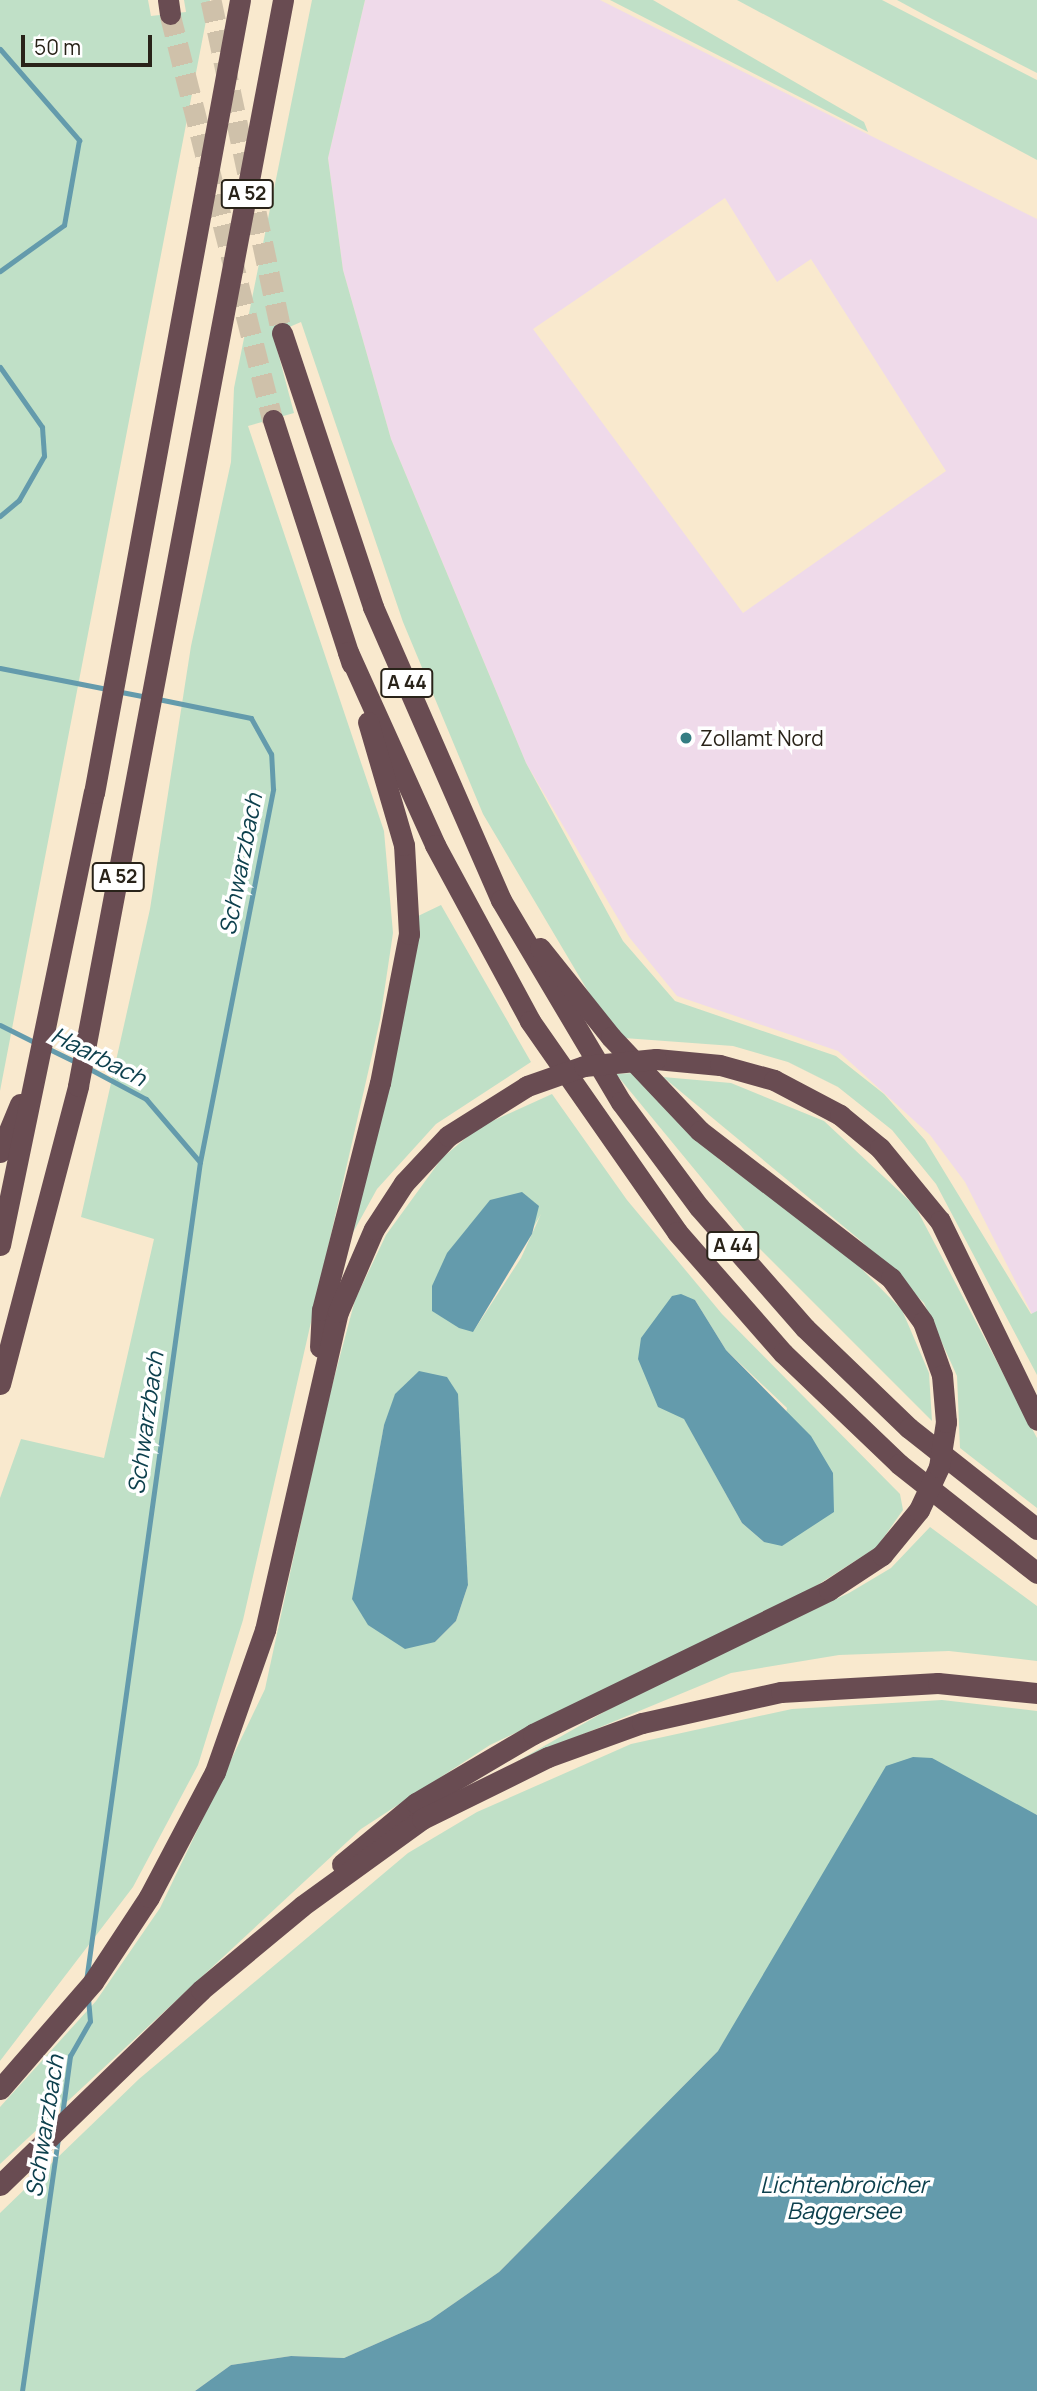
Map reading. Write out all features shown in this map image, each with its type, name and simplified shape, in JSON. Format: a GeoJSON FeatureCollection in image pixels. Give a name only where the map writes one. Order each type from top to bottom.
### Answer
{"type":"FeatureCollection","features":[{"type":"Feature","properties":{"kind":"highway","name":"A 52"},"geometry":{"type":"LineString","coordinates":[[0,1245],[31,1076],[47,1019],[109,706],[240,0]]}},
{"type":"Feature","properties":{"kind":"highway","name":"A 52"},"geometry":{"type":"LineString","coordinates":[[0,1384],[78,1086],[283,0]]}},
{"type":"Feature","properties":{"kind":"highway","name":"A 44"},"geometry":{"type":"LineString","coordinates":[[282,333],[373,607],[501,900],[621,1102],[699,1207],[804,1328],[909,1428],[1037,1529]]}},
{"type":"Feature","properties":{"kind":"highway","name":"A 44"},"geometry":{"type":"LineString","coordinates":[[273,420],[348,652],[435,845],[530,1021],[677,1233],[783,1353],[899,1464],[1037,1573]]}},
{"type":"Feature","properties":{"kind":"highway"},"geometry":{"type":"LineString","coordinates":[[322,1370],[322,1310],[380,1083],[409,934],[404,845],[348,652]]}},
{"type":"Feature","properties":{"kind":"highway"},"geometry":{"type":"LineString","coordinates":[[302,1906],[357,1849],[416,1803],[533,1734],[829,1590],[882,1555],[919,1510],[939,1467],[946,1422],[942,1375],[923,1322],[891,1278],[675,1107],[501,900]]}},
{"type":"Feature","properties":{"kind":"highway"},"geometry":{"type":"LineString","coordinates":[[0,2090],[93,1982],[181,1838],[249,1684],[322,1370],[359,1260],[391,1201],[448,1136],[527,1086],[584,1066],[656,1059],[720,1065],[774,1080],[839,1115],[880,1148],[940,1221],[1037,1420]]}},
{"type":"Feature","properties":{"kind":"highway"},"geometry":{"type":"LineString","coordinates":[[0,1152],[31,1076]]}},
{"type":"Feature","properties":{"kind":"highway"},"geometry":{"type":"LineString","coordinates":[[1,2183],[201,1990],[302,1906],[422,1819],[548,1757],[642,1723],[781,1692],[851,1685],[938,1683],[1037,1693]]}},
{"type":"Feature","properties":{"kind":"shaded area"},"geometry":{"type":"Polygon","coordinates":[[[365,0],[600,0],[1037,219],[1037,1324],[965,1182],[930,1135],[838,1051],[677,996],[629,937],[526,763],[391,439],[343,270],[328,158],[365,0]],[[725,198],[533,329],[743,613],[946,471],[811,259],[777,282],[725,198]]]}},
{"type":"Feature","properties":{"kind":"green space"},"geometry":{"type":"Polygon","coordinates":[[[0,0],[148,0],[151,16],[186,12],[184,0],[210,0],[0,1091],[0,0]]]}},
{"type":"Feature","properties":{"kind":"green space"},"geometry":{"type":"Polygon","coordinates":[[[312,0],[365,0],[328,158],[343,270],[391,439],[526,763],[623,941],[675,1001],[836,1056],[884,1094],[925,1140],[1031,1314],[1037,1311],[1037,1375],[936,1184],[892,1130],[838,1087],[788,1062],[733,1046],[624,1038],[592,998],[483,814],[403,622],[301,322],[273,334],[294,413],[248,426],[384,831],[393,933],[380,1020],[243,1620],[198,1765],[133,1887],[0,2061],[0,1498],[21,1439],[104,1458],[154,1239],[81,1217],[150,909],[191,646],[231,462],[234,388],[312,0]]]}},
{"type":"Feature","properties":{"kind":"green space"},"geometry":{"type":"Polygon","coordinates":[[[610,0],[653,0],[864,122],[868,132],[610,0]]]}},
{"type":"Feature","properties":{"kind":"green space"},"geometry":{"type":"Polygon","coordinates":[[[737,0],[882,0],[1037,80],[1037,160],[737,0]]]}},
{"type":"Feature","properties":{"kind":"green space"},"geometry":{"type":"Polygon","coordinates":[[[897,0],[1037,0],[1037,73],[932,19],[897,0]]]}},
{"type":"Feature","properties":{"kind":"green space"},"geometry":{"type":"Polygon","coordinates":[[[441,905],[531,1062],[436,1124],[377,1189],[350,1238],[416,917],[441,905]]]}},
{"type":"Feature","properties":{"kind":"green space"},"geometry":{"type":"Polygon","coordinates":[[[632,1073],[721,1161],[843,1250],[902,1310],[929,1373],[932,1421],[760,1249],[616,1074],[632,1073]]]}},
{"type":"Feature","properties":{"kind":"green space"},"geometry":{"type":"Polygon","coordinates":[[[663,1077],[731,1083],[824,1121],[915,1206],[1037,1438],[1037,1508],[960,1448],[957,1376],[924,1303],[860,1240],[663,1077]]]}},
{"type":"Feature","properties":{"kind":"green space"},"geometry":{"type":"Polygon","coordinates":[[[552,1094],[627,1200],[722,1314],[900,1494],[903,1510],[877,1547],[794,1600],[490,1745],[361,1829],[0,2164],[0,2107],[96,2001],[160,1908],[265,1689],[325,1412],[355,1300],[386,1235],[442,1158],[479,1127],[552,1094]],[[541,1214],[473,1332],[521,1258],[541,1214]],[[695,1300],[684,1418],[742,1523],[764,1542],[787,1408],[726,1350],[695,1300]],[[384,1425],[363,1543],[435,1642],[456,1621],[468,1585],[458,1436],[384,1425]]]}},
{"type":"Feature","properties":{"kind":"green space"},"geometry":{"type":"Polygon","coordinates":[[[930,1527],[1037,1606],[1037,1661],[949,1651],[839,1655],[731,1673],[516,1762],[655,1683],[849,1593],[891,1568],[930,1527]]]}},
{"type":"Feature","properties":{"kind":"green space"},"geometry":{"type":"Polygon","coordinates":[[[942,1700],[1037,1711],[1037,1815],[996,1796],[795,1929],[718,2051],[499,2272],[430,2320],[344,2358],[291,2356],[231,2365],[195,2391],[0,2391],[0,2213],[139,2079],[408,1853],[477,1812],[631,1744],[792,1709],[942,1700]]]}},
{"type":"Feature","properties":{"kind":"water"},"geometry":{"type":"Polygon","coordinates":[[[522,1192],[539,1206],[532,1234],[473,1332],[459,1328],[432,1311],[432,1286],[447,1253],[490,1200],[522,1192]]]}},
{"type":"Feature","properties":{"kind":"water"},"geometry":{"type":"Polygon","coordinates":[[[681,1294],[695,1300],[726,1350],[811,1436],[833,1473],[834,1512],[782,1546],[764,1542],[742,1523],[684,1419],[658,1407],[638,1359],[641,1338],[672,1296],[681,1294]]]}},
{"type":"Feature","properties":{"kind":"water"},"geometry":{"type":"Polygon","coordinates":[[[419,1371],[447,1377],[458,1394],[468,1585],[456,1621],[435,1642],[405,1649],[368,1625],[352,1599],[384,1425],[395,1394],[419,1371]]]}},
{"type":"Feature","properties":{"kind":"water","name":"Lichtenbroicher Baggersee"},"geometry":{"type":"Polygon","coordinates":[[[913,1757],[932,1758],[1037,1815],[1037,2391],[195,2391],[231,2365],[291,2356],[344,2358],[430,2320],[499,2272],[718,2051],[886,1766],[913,1757]]]}},
{"type":"Feature","properties":{"kind":"waterway","name":"Schwarzbach"},"geometry":{"type":"LineString","coordinates":[[0,49],[79,140],[64,225],[0,271]]}},
{"type":"Feature","properties":{"kind":"waterway","name":"Schwarzbach"},"geometry":{"type":"LineString","coordinates":[[0,367],[42,427],[44,456],[19,500],[0,516]]}},
{"type":"Feature","properties":{"kind":"waterway","name":"Schwarzbach"},"geometry":{"type":"LineString","coordinates":[[0,668],[107,689]]}},
{"type":"Feature","properties":{"kind":"waterway","name":"Schwarzbach"},"geometry":{"type":"LineString","coordinates":[[116,691],[148,697]]}},
{"type":"Feature","properties":{"kind":"waterway","name":"Schwarzbach"},"geometry":{"type":"LineString","coordinates":[[86,1981],[200,1162],[273,789],[271,754],[251,718],[158,699]]}},
{"type":"Feature","properties":{"kind":"waterway","name":"Haarbach"},"geometry":{"type":"LineString","coordinates":[[0,1025],[38,1044]]}},
{"type":"Feature","properties":{"kind":"waterway","name":"Haarbach"},"geometry":{"type":"LineString","coordinates":[[47,1048],[76,1062]]}},
{"type":"Feature","properties":{"kind":"waterway","name":"Haarbach"},"geometry":{"type":"LineString","coordinates":[[88,1068],[146,1099],[200,1162]]}},
{"type":"Feature","properties":{"kind":"waterway","name":"Schwarzbach"},"geometry":{"type":"LineString","coordinates":[[62,2115],[70,2056],[90,2021],[88,1997]]}},
{"type":"Feature","properties":{"kind":"waterway","name":"Schwarzbach"},"geometry":{"type":"LineString","coordinates":[[22,2391],[58,2138]]}},
{"type":"Feature","properties":{"kind":"tunnel"},"geometry":{"type":"LineString","coordinates":[[211,0],[282,333]]}},
{"type":"Feature","properties":{"kind":"tunnel"},"geometry":{"type":"LineString","coordinates":[[170,14],[273,420]]}},
{"type":"Feature","properties":{"kind":"place","name":"Zollamt Nord"},"geometry":{"type":"Point","coordinates":[686,738]}}]}
